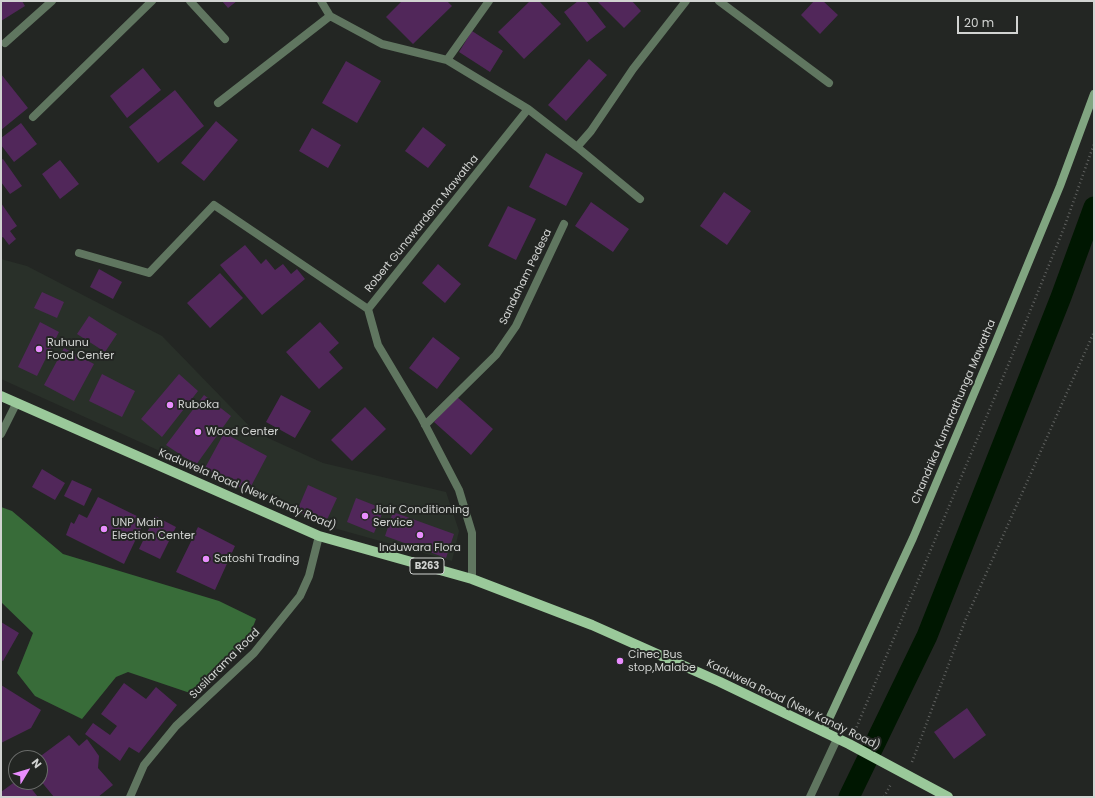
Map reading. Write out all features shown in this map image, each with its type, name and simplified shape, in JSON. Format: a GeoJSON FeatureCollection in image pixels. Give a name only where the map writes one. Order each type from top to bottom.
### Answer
{"type":"FeatureCollection","features":[{"type":"Feature","properties":{"kind":"main road","name":"Chandrika Kumarathunga Mawatha"},"geometry":{"type":"LineString","coordinates":[[823,732],[913,538],[1060,186],[1094,94]]}},
{"type":"Feature","properties":{"kind":"main road","name":"Kaduwela Road (New Kandy Road)"},"geometry":{"type":"LineString","coordinates":[[1,396],[16,404],[319,536],[472,579],[592,625],[720,682],[849,744],[904,772],[948,797]]}},
{"type":"Feature","properties":{"kind":"street"},"geometry":{"type":"LineString","coordinates":[[5,43],[52,1]]}},
{"type":"Feature","properties":{"kind":"street"},"geometry":{"type":"LineString","coordinates":[[33,117],[152,1]]}},
{"type":"Feature","properties":{"kind":"street"},"geometry":{"type":"LineString","coordinates":[[190,1],[225,38]]}},
{"type":"Feature","properties":{"kind":"street"},"geometry":{"type":"LineString","coordinates":[[321,1],[330,16],[382,44],[447,60],[528,109],[640,199]]}},
{"type":"Feature","properties":{"kind":"street"},"geometry":{"type":"LineString","coordinates":[[447,60],[489,1]]}},
{"type":"Feature","properties":{"kind":"street"},"geometry":{"type":"LineString","coordinates":[[577,147],[591,131],[633,69],[686,1]]}},
{"type":"Feature","properties":{"kind":"street"},"geometry":{"type":"LineString","coordinates":[[719,1],[829,83]]}},
{"type":"Feature","properties":{"kind":"street"},"geometry":{"type":"LineString","coordinates":[[218,103],[330,16]]}},
{"type":"Feature","properties":{"kind":"street","name":"Robert Gunawardena Mawatha"},"geometry":{"type":"LineString","coordinates":[[472,579],[472,533],[459,490],[425,425],[378,345],[368,309],[528,109]]}},
{"type":"Feature","properties":{"kind":"street"},"geometry":{"type":"LineString","coordinates":[[79,253],[149,272],[214,206],[368,309]]}},
{"type":"Feature","properties":{"kind":"street","name":"Sandaham Pedesa"},"geometry":{"type":"LineString","coordinates":[[425,425],[496,355],[516,326],[564,224]]}},
{"type":"Feature","properties":{"kind":"street"},"geometry":{"type":"LineString","coordinates":[[1,434],[16,404]]}},
{"type":"Feature","properties":{"kind":"street","name":"Susilarama Road"},"geometry":{"type":"LineString","coordinates":[[130,797],[144,765],[176,726],[254,653],[300,596],[309,576],[319,536]]}},
{"type":"Feature","properties":{"kind":"street"},"geometry":{"type":"LineString","coordinates":[[810,797],[837,739]]}},
{"type":"Feature","properties":{"kind":"path"},"geometry":{"type":"LineString","coordinates":[[849,744],[1010,363],[1064,228],[1094,144]]}},
{"type":"Feature","properties":{"kind":"path"},"geometry":{"type":"LineString","coordinates":[[904,772],[939,690],[965,621],[1094,332]]}},
{"type":"Feature","properties":{"kind":"shaded area"},"geometry":{"type":"Polygon","coordinates":[[[1,259],[27,266],[162,336],[255,432],[323,463],[446,492],[459,531],[452,561],[323,525],[1,379],[1,259]]]}},
{"type":"Feature","properties":{"kind":"green space"},"geometry":{"type":"Polygon","coordinates":[[[1,507],[12,511],[63,554],[219,601],[256,619],[249,637],[193,694],[128,672],[116,677],[82,719],[35,696],[17,673],[33,633],[1,602],[1,507]]]}},
{"type":"Feature","properties":{"kind":"building"},"geometry":{"type":"Polygon","coordinates":[[[1,1],[22,1],[25,6],[1,21],[1,1]]]}},
{"type":"Feature","properties":{"kind":"building"},"geometry":{"type":"Polygon","coordinates":[[[222,1],[237,1],[228,8],[222,1]]]}},
{"type":"Feature","properties":{"kind":"building"},"geometry":{"type":"Polygon","coordinates":[[[402,1],[447,1],[452,6],[413,44],[386,17],[402,1]]]}},
{"type":"Feature","properties":{"kind":"building"},"geometry":{"type":"Polygon","coordinates":[[[530,1],[539,1],[561,24],[524,59],[498,32],[530,1]]]}},
{"type":"Feature","properties":{"kind":"building"},"geometry":{"type":"Polygon","coordinates":[[[578,1],[586,1],[606,27],[587,42],[564,12],[578,1]]]}},
{"type":"Feature","properties":{"kind":"building"},"geometry":{"type":"Polygon","coordinates":[[[597,1],[632,1],[641,11],[624,28],[597,1]]]}},
{"type":"Feature","properties":{"kind":"building"},"geometry":{"type":"Polygon","coordinates":[[[814,1],[823,1],[838,15],[820,34],[801,15],[814,1]]]}},
{"type":"Feature","properties":{"kind":"building"},"geometry":{"type":"Polygon","coordinates":[[[472,31],[503,51],[490,72],[459,52],[472,31]]]}},
{"type":"Feature","properties":{"kind":"building"},"geometry":{"type":"Polygon","coordinates":[[[589,59],[607,75],[566,121],[548,105],[589,59]]]}},
{"type":"Feature","properties":{"kind":"building"},"geometry":{"type":"Polygon","coordinates":[[[346,61],[381,81],[357,123],[322,103],[346,61]]]}},
{"type":"Feature","properties":{"kind":"building"},"geometry":{"type":"Polygon","coordinates":[[[143,68],[161,90],[127,118],[110,96],[143,68]]]}},
{"type":"Feature","properties":{"kind":"building"},"geometry":{"type":"Polygon","coordinates":[[[1,74],[28,108],[1,130],[1,74]]]}},
{"type":"Feature","properties":{"kind":"building"},"geometry":{"type":"Polygon","coordinates":[[[175,90],[204,126],[158,163],[129,127],[175,90]]]}},
{"type":"Feature","properties":{"kind":"building"},"geometry":{"type":"Polygon","coordinates":[[[216,121],[238,140],[204,181],[181,163],[216,121]]]}},
{"type":"Feature","properties":{"kind":"building"},"geometry":{"type":"Polygon","coordinates":[[[21,123],[37,144],[14,162],[1,145],[1,138],[21,123]]]}},
{"type":"Feature","properties":{"kind":"building"},"geometry":{"type":"Polygon","coordinates":[[[423,127],[446,145],[428,168],[405,151],[423,127]]]}},
{"type":"Feature","properties":{"kind":"building"},"geometry":{"type":"Polygon","coordinates":[[[312,128],[341,145],[328,168],[299,151],[312,128]]]}},
{"type":"Feature","properties":{"kind":"building"},"geometry":{"type":"Polygon","coordinates":[[[546,153],[583,173],[566,206],[529,187],[546,153]]]}},
{"type":"Feature","properties":{"kind":"building"},"geometry":{"type":"Polygon","coordinates":[[[3,159],[22,186],[10,194],[1,182],[1,160],[3,159]]]}},
{"type":"Feature","properties":{"kind":"building"},"geometry":{"type":"Polygon","coordinates":[[[60,160],[79,184],[60,199],[42,174],[60,160]]]}},
{"type":"Feature","properties":{"kind":"building"},"geometry":{"type":"Polygon","coordinates":[[[724,192],[751,211],[727,245],[700,226],[724,192]]]}},
{"type":"Feature","properties":{"kind":"building"},"geometry":{"type":"Polygon","coordinates":[[[591,202],[629,229],[613,252],[575,226],[591,202]]]}},
{"type":"Feature","properties":{"kind":"building"},"geometry":{"type":"Polygon","coordinates":[[[1,203],[17,226],[10,231],[16,239],[9,245],[3,237],[1,238],[1,203]]]}},
{"type":"Feature","properties":{"kind":"building"},"geometry":{"type":"Polygon","coordinates":[[[508,206],[536,219],[516,260],[488,246],[508,206]]]}},
{"type":"Feature","properties":{"kind":"building"},"geometry":{"type":"Polygon","coordinates":[[[245,245],[261,264],[266,259],[275,270],[283,264],[291,274],[297,269],[305,279],[262,315],[220,265],[245,245]]]}},
{"type":"Feature","properties":{"kind":"building"},"geometry":{"type":"Polygon","coordinates":[[[438,264],[461,284],[445,303],[422,283],[438,264]]]}},
{"type":"Feature","properties":{"kind":"building"},"geometry":{"type":"Polygon","coordinates":[[[99,269],[122,282],[113,299],[90,287],[99,269]]]}},
{"type":"Feature","properties":{"kind":"building"},"geometry":{"type":"Polygon","coordinates":[[[220,273],[243,298],[210,328],[187,303],[220,273]]]}},
{"type":"Feature","properties":{"kind":"building"},"geometry":{"type":"Polygon","coordinates":[[[42,292],[64,302],[57,318],[34,308],[42,292]]]}},
{"type":"Feature","properties":{"kind":"building"},"geometry":{"type":"Polygon","coordinates":[[[89,316],[117,334],[105,352],[77,334],[89,316]]]}},
{"type":"Feature","properties":{"kind":"building","name":"Ruhunu Food Center"},"geometry":{"type":"Polygon","coordinates":[[[40,322],[59,332],[37,376],[18,367],[40,322]]]}},
{"type":"Feature","properties":{"kind":"building"},"geometry":{"type":"Polygon","coordinates":[[[320,322],[339,343],[329,352],[343,368],[319,389],[286,352],[320,322]]]}},
{"type":"Feature","properties":{"kind":"building"},"geometry":{"type":"Polygon","coordinates":[[[433,337],[460,358],[437,389],[409,368],[433,337]]]}},
{"type":"Feature","properties":{"kind":"building"},"geometry":{"type":"Polygon","coordinates":[[[64,348],[94,364],[74,401],[44,385],[64,348]]]}},
{"type":"Feature","properties":{"kind":"building"},"geometry":{"type":"Polygon","coordinates":[[[102,374],[135,391],[122,417],[89,401],[102,374]]]}},
{"type":"Feature","properties":{"kind":"building","name":"Ruboka"},"geometry":{"type":"Polygon","coordinates":[[[179,374],[198,391],[162,437],[141,419],[179,374]]]}},
{"type":"Feature","properties":{"kind":"building","name":"Wood Center"},"geometry":{"type":"Polygon","coordinates":[[[204,395],[231,416],[196,465],[166,445],[204,395]]]}},
{"type":"Feature","properties":{"kind":"building"},"geometry":{"type":"Polygon","coordinates":[[[281,395],[311,411],[295,438],[266,422],[281,395]]]}},
{"type":"Feature","properties":{"kind":"building"},"geometry":{"type":"Polygon","coordinates":[[[456,396],[493,429],[471,455],[434,422],[456,396]]]}},
{"type":"Feature","properties":{"kind":"building"},"geometry":{"type":"Polygon","coordinates":[[[365,407],[386,429],[352,461],[331,440],[365,407]]]}},
{"type":"Feature","properties":{"kind":"building"},"geometry":{"type":"Polygon","coordinates":[[[224,433],[267,456],[248,492],[205,468],[224,433]]]}},
{"type":"Feature","properties":{"kind":"building"},"geometry":{"type":"Polygon","coordinates":[[[42,469],[65,483],[55,500],[32,487],[42,469]]]}},
{"type":"Feature","properties":{"kind":"building"},"geometry":{"type":"Polygon","coordinates":[[[72,480],[92,489],[84,506],[64,496],[72,480]]]}},
{"type":"Feature","properties":{"kind":"building"},"geometry":{"type":"Polygon","coordinates":[[[308,485],[337,498],[325,524],[297,511],[308,485]]]}},
{"type":"Feature","properties":{"kind":"building","name":"UNP Main Election Center"},"geometry":{"type":"Polygon","coordinates":[[[98,497],[145,520],[124,564],[66,535],[71,522],[74,524],[79,514],[87,518],[98,497]]]}},
{"type":"Feature","properties":{"kind":"building","name":"Jiair Conditioning Service"},"geometry":{"type":"Polygon","coordinates":[[[356,498],[384,509],[374,533],[347,522],[356,498]]]}},
{"type":"Feature","properties":{"kind":"building","name":"Induwara Flora"},"geometry":{"type":"Polygon","coordinates":[[[393,512],[454,534],[446,558],[385,536],[393,512]]]}},
{"type":"Feature","properties":{"kind":"building"},"geometry":{"type":"Polygon","coordinates":[[[155,516],[176,527],[160,559],[139,549],[155,516]]]}},
{"type":"Feature","properties":{"kind":"building","name":"Satoshi Trading"},"geometry":{"type":"Polygon","coordinates":[[[198,527],[235,546],[215,590],[176,572],[198,527]]]}},
{"type":"Feature","properties":{"kind":"building"},"geometry":{"type":"Polygon","coordinates":[[[1,622],[19,633],[3,661],[1,660],[1,622]]]}},
{"type":"Feature","properties":{"kind":"building"},"geometry":{"type":"Polygon","coordinates":[[[124,683],[146,699],[156,687],[177,705],[139,753],[129,747],[120,761],[85,734],[93,723],[110,735],[117,726],[101,714],[124,683]]]}},
{"type":"Feature","properties":{"kind":"building"},"geometry":{"type":"Polygon","coordinates":[[[1,685],[41,710],[31,728],[1,743],[1,685]]]}},
{"type":"Feature","properties":{"kind":"building"},"geometry":{"type":"Polygon","coordinates":[[[967,708],[986,735],[954,759],[934,732],[967,708]]]}},
{"type":"Feature","properties":{"kind":"building"},"geometry":{"type":"Polygon","coordinates":[[[69,735],[79,746],[87,739],[99,756],[98,768],[113,785],[98,797],[54,797],[48,790],[48,751],[69,735]]]}},
{"type":"Feature","properties":{"kind":"building"},"geometry":{"type":"Polygon","coordinates":[[[8,787],[8,790],[32,790],[38,797],[1,797],[1,792],[8,787]]]}},
{"type":"Feature","properties":{"kind":"waterway"},"geometry":{"type":"LineString","coordinates":[[849,797],[927,636],[1061,297],[1094,207]]}},
{"type":"Feature","properties":{"kind":"place","name":"Ruhunu Food Center"},"geometry":{"type":"Point","coordinates":[39,349]}},
{"type":"Feature","properties":{"kind":"place","name":"Ruboka"},"geometry":{"type":"Point","coordinates":[170,405]}},
{"type":"Feature","properties":{"kind":"place","name":"Wood Center"},"geometry":{"type":"Point","coordinates":[198,432]}},
{"type":"Feature","properties":{"kind":"place","name":"Jiair Conditioning Service"},"geometry":{"type":"Point","coordinates":[365,516]}},
{"type":"Feature","properties":{"kind":"place","name":"UNP Main Election Center"},"geometry":{"type":"Point","coordinates":[104,529]}},
{"type":"Feature","properties":{"kind":"place","name":"Induwara Flora"},"geometry":{"type":"Point","coordinates":[420,535]}},
{"type":"Feature","properties":{"kind":"place","name":"Satoshi Trading"},"geometry":{"type":"Point","coordinates":[206,559]}},
{"type":"Feature","properties":{"kind":"place","name":"Cinec Bus stop,Malabe"},"geometry":{"type":"Point","coordinates":[620,661]}}]}
